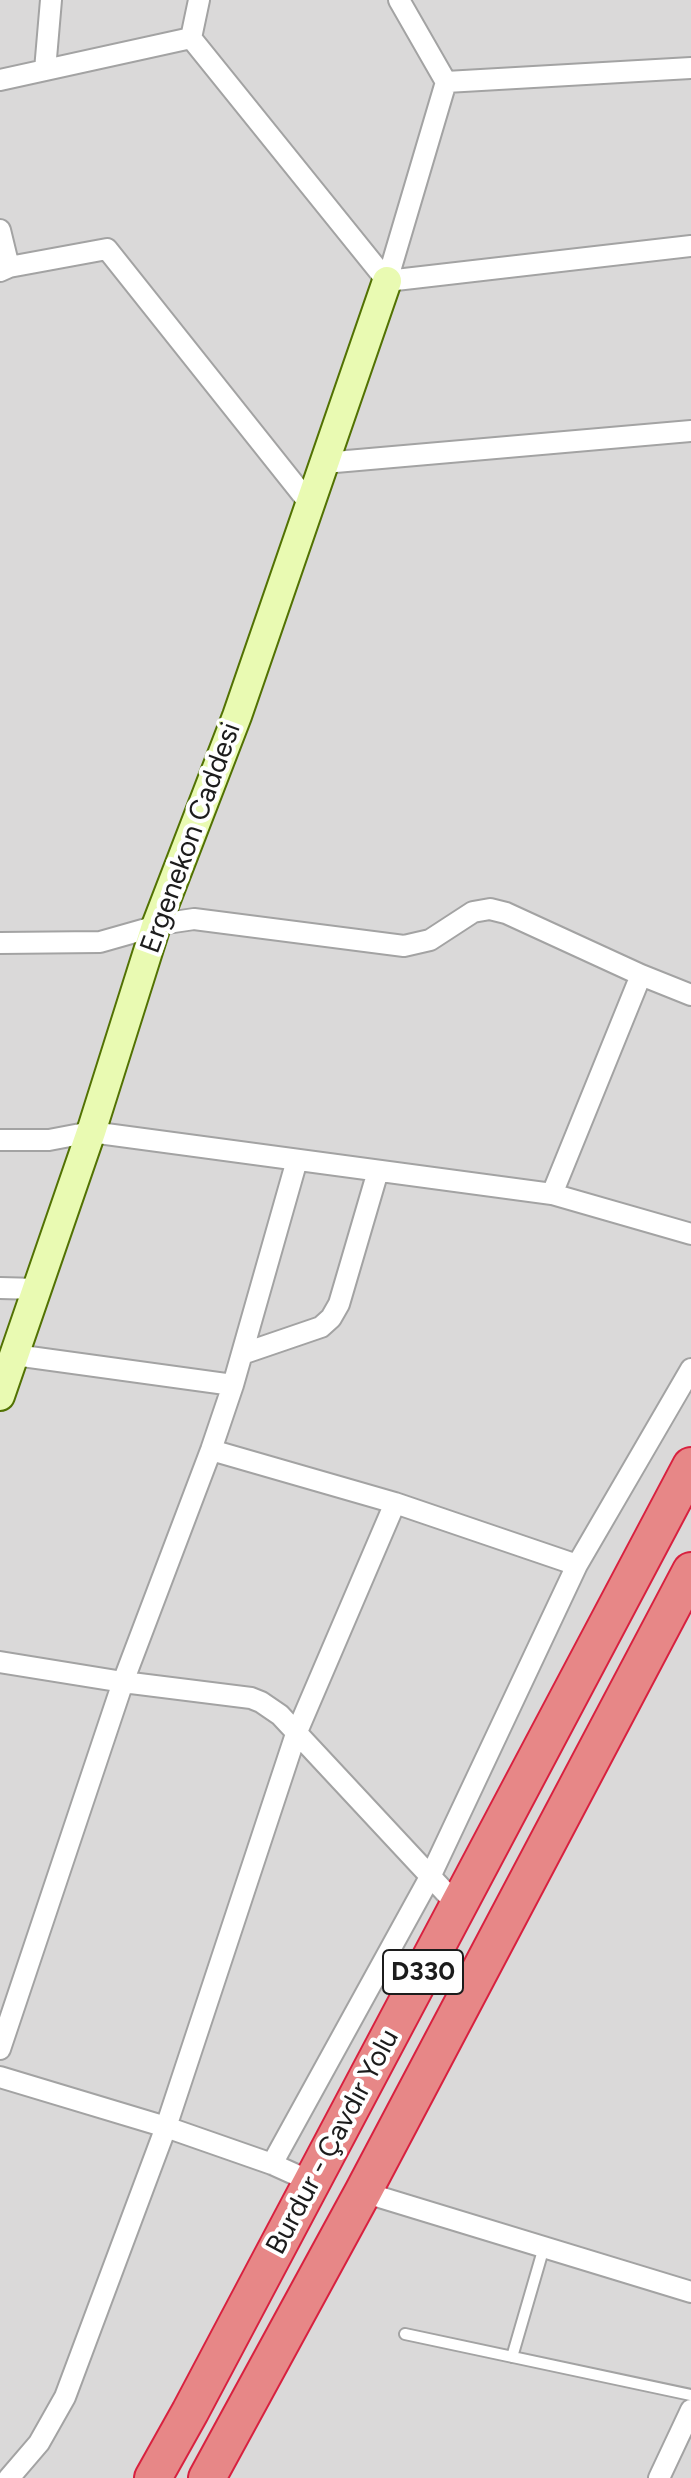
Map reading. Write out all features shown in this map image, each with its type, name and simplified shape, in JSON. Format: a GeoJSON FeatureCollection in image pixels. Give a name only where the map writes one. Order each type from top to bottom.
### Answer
{"type":"FeatureCollection","features":[{"type":"Feature","properties":{"kind":"highway","name":"Burdur - Çavdır Yolu"},"geometry":{"type":"LineString","coordinates":[[153,2478],[198,2399],[691,1466]]}},
{"type":"Feature","properties":{"kind":"highway","name":"Burdur - Çavdır Yolu"},"geometry":{"type":"LineString","coordinates":[[207,2478],[363,2192],[691,1571]]}},
{"type":"Feature","properties":{"kind":"street"},"geometry":{"type":"LineString","coordinates":[[45,70],[51,0]]}},
{"type":"Feature","properties":{"kind":"street"},"geometry":{"type":"LineString","coordinates":[[191,38],[199,0]]}},
{"type":"Feature","properties":{"kind":"street"},"geometry":{"type":"LineString","coordinates":[[387,281],[446,82],[399,0]]}},
{"type":"Feature","properties":{"kind":"street"},"geometry":{"type":"LineString","coordinates":[[0,80],[191,38]]}},
{"type":"Feature","properties":{"kind":"street"},"geometry":{"type":"LineString","coordinates":[[191,38],[387,281]]}},
{"type":"Feature","properties":{"kind":"street"},"geometry":{"type":"LineString","coordinates":[[446,82],[691,68]]}},
{"type":"Feature","properties":{"kind":"street"},"geometry":{"type":"LineString","coordinates":[[0,230],[4,269],[107,249],[310,504]]}},
{"type":"Feature","properties":{"kind":"street"},"geometry":{"type":"LineString","coordinates":[[387,281],[691,246]]}},
{"type":"Feature","properties":{"kind":"street","name":"Ergenekon Caddesi"},"geometry":{"type":"LineString","coordinates":[[0,1396],[91,1132],[156,926],[237,716],[387,281]]}},
{"type":"Feature","properties":{"kind":"street"},"geometry":{"type":"LineString","coordinates":[[324,463],[691,431]]}},
{"type":"Feature","properties":{"kind":"street"},"geometry":{"type":"LineString","coordinates":[[0,943],[100,942],[179,921],[210,920],[404,946],[430,940],[473,912],[490,909],[506,913],[691,995]]}},
{"type":"Feature","properties":{"kind":"street"},"geometry":{"type":"LineString","coordinates":[[552,1194],[641,975]]}},
{"type":"Feature","properties":{"kind":"street"},"geometry":{"type":"LineString","coordinates":[[0,1140],[49,1140],[91,1132],[552,1194],[691,1234]]}},
{"type":"Feature","properties":{"kind":"street"},"geometry":{"type":"LineString","coordinates":[[0,2049],[123,1682],[233,1385],[297,1160]]}},
{"type":"Feature","properties":{"kind":"street"},"geometry":{"type":"LineString","coordinates":[[242,1354],[321,1327],[331,1318],[339,1304],[378,1171]]}},
{"type":"Feature","properties":{"kind":"street"},"geometry":{"type":"LineString","coordinates":[[0,1288],[38,1289]]}},
{"type":"Feature","properties":{"kind":"street"},"geometry":{"type":"LineString","coordinates":[[15,1355],[233,1385]]}},
{"type":"Feature","properties":{"kind":"street"},"geometry":{"type":"LineString","coordinates":[[272,2164],[430,1877],[577,1565],[691,1369]]}},
{"type":"Feature","properties":{"kind":"street"},"geometry":{"type":"LineString","coordinates":[[211,1450],[395,1503],[577,1565]]}},
{"type":"Feature","properties":{"kind":"street"},"geometry":{"type":"LineString","coordinates":[[9,2478],[39,2443],[65,2397],[166,2127],[296,1734],[395,1503]]}},
{"type":"Feature","properties":{"kind":"street"},"geometry":{"type":"LineString","coordinates":[[0,1662],[251,1698],[272,1708],[458,1906]]}},
{"type":"Feature","properties":{"kind":"street"},"geometry":{"type":"LineString","coordinates":[[0,2077],[166,2127],[272,2164],[312,2182]]}},
{"type":"Feature","properties":{"kind":"street"},"geometry":{"type":"LineString","coordinates":[[363,2192],[691,2292]]}},
{"type":"Feature","properties":{"kind":"street"},"geometry":{"type":"LineString","coordinates":[[659,2478],[691,2410]]}},
{"type":"Feature","properties":{"kind":"lane"},"geometry":{"type":"LineString","coordinates":[[512,2357],[544,2247]]}},
{"type":"Feature","properties":{"kind":"lane"},"geometry":{"type":"LineString","coordinates":[[405,2334],[691,2395]]}},
{"type":"Feature","properties":{"kind":"shaded area"},"geometry":{"type":"Polygon","coordinates":[[[0,0],[691,0],[691,2478],[0,2478],[0,0]]]}}]}
